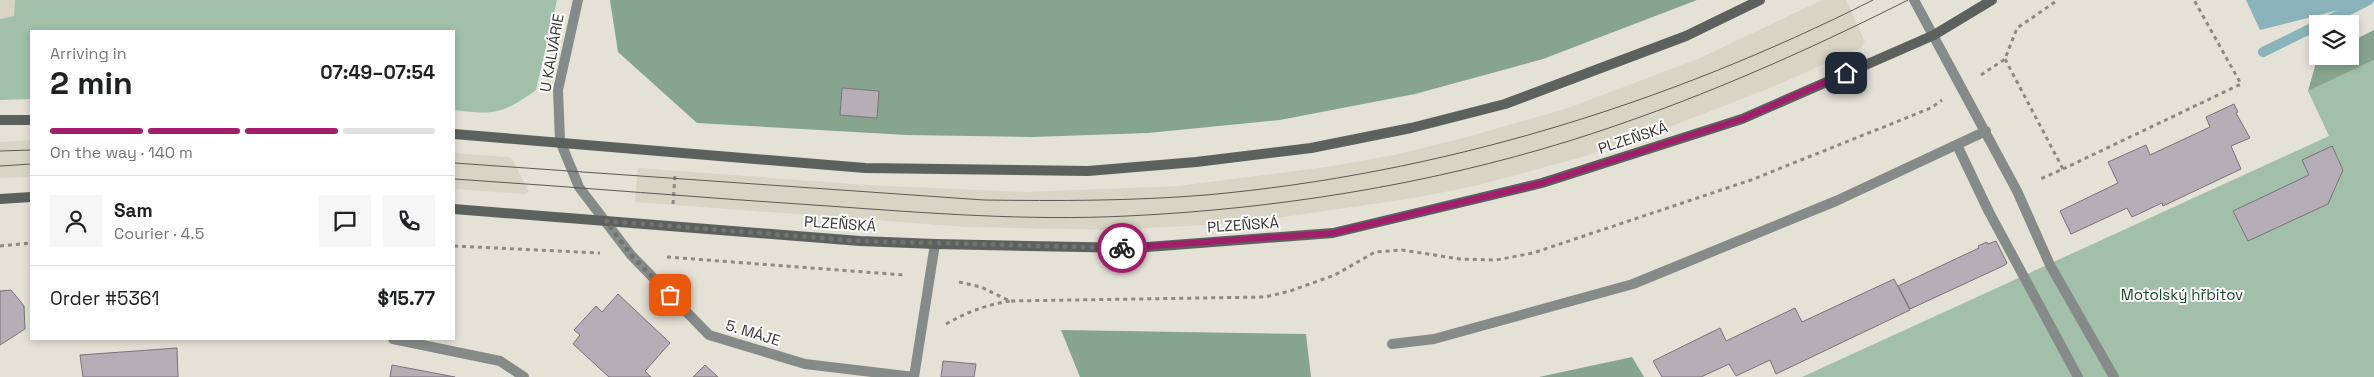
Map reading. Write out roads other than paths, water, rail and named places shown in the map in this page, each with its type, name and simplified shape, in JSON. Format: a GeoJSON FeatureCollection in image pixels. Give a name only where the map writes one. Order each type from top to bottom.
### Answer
{"type":"FeatureCollection","features":[{"type":"Feature","properties":{"kind":"main road"},"geometry":{"type":"LineString","coordinates":[[455,134],[560,141],[865,168],[1088,171],[1196,162],[1311,148],[1411,128],[1505,104],[1686,36],[1760,0]]}},
{"type":"Feature","properties":{"kind":"main road","name":"PLZEŇSKÁ"},"geometry":{"type":"LineString","coordinates":[[455,210],[671,227],[935,244],[1134,248],[1333,233],[1542,183],[1742,119],[1934,35],[1992,0]]}},
{"type":"Feature","properties":{"kind":"main road"},"geometry":{"type":"LineString","coordinates":[[0,120],[30,120]]}},
{"type":"Feature","properties":{"kind":"main road"},"geometry":{"type":"LineString","coordinates":[[0,199],[30,198]]}},
{"type":"Feature","properties":{"kind":"street","name":"U KALVÁRIE"},"geometry":{"type":"LineString","coordinates":[[560,141],[558,90],[578,0]]}},
{"type":"Feature","properties":{"kind":"street"},"geometry":{"type":"LineString","coordinates":[[1914,0],[1986,131],[2016,190],[2050,265],[2114,377]]}},
{"type":"Feature","properties":{"kind":"street"},"geometry":{"type":"LineString","coordinates":[[1392,344],[1434,340],[1633,284],[1836,201],[1986,131]]}},
{"type":"Feature","properties":{"kind":"street","name":"5. MÁJE"},"geometry":{"type":"LineString","coordinates":[[560,141],[579,187],[631,255],[709,335],[805,364],[914,377],[935,244]]}},
{"type":"Feature","properties":{"kind":"street"},"geometry":{"type":"LineString","coordinates":[[1957,145],[1989,212],[2078,377]]}},
{"type":"Feature","properties":{"kind":"street"},"geometry":{"type":"LineString","coordinates":[[398,340],[500,361],[524,377]]}},
{"type":"Feature","properties":{"kind":"water"},"geometry":{"type":"Polygon","coordinates":[[[2246,0],[2374,0],[2319,15],[2309,15],[2309,18],[2260,30],[2246,0]]]}},
{"type":"Feature","properties":{"kind":"waterway"},"geometry":{"type":"LineString","coordinates":[[2339,15],[2369,0]]}},
{"type":"Feature","properties":{"kind":"waterway"},"geometry":{"type":"LineString","coordinates":[[2263,52],[2309,29]]}},
{"type":"Feature","properties":{"kind":"tram line"},"geometry":{"type":"LineString","coordinates":[[455,163],[984,200],[1150,198],[1206,195],[1293,185],[1465,152],[1549,129],[1632,102],[1714,72],[1794,38],[1873,0]]}},
{"type":"Feature","properties":{"kind":"tram line"},"geometry":{"type":"LineString","coordinates":[[455,179],[977,216],[1052,218],[1127,216],[1239,208],[1295,201],[1406,182],[1515,157],[1569,141],[1699,95],[1826,40],[1908,0]]}},
{"type":"Feature","properties":{"kind":"tram line"},"geometry":{"type":"LineString","coordinates":[[0,151],[30,150]]}},
{"type":"Feature","properties":{"kind":"tram line"},"geometry":{"type":"LineString","coordinates":[[0,166],[30,164]]}},
{"type":"Feature","properties":{"kind":"park label","name":"Motolský hřbitov"},"geometry":{"type":"Point","coordinates":[2182,295]}}]}
